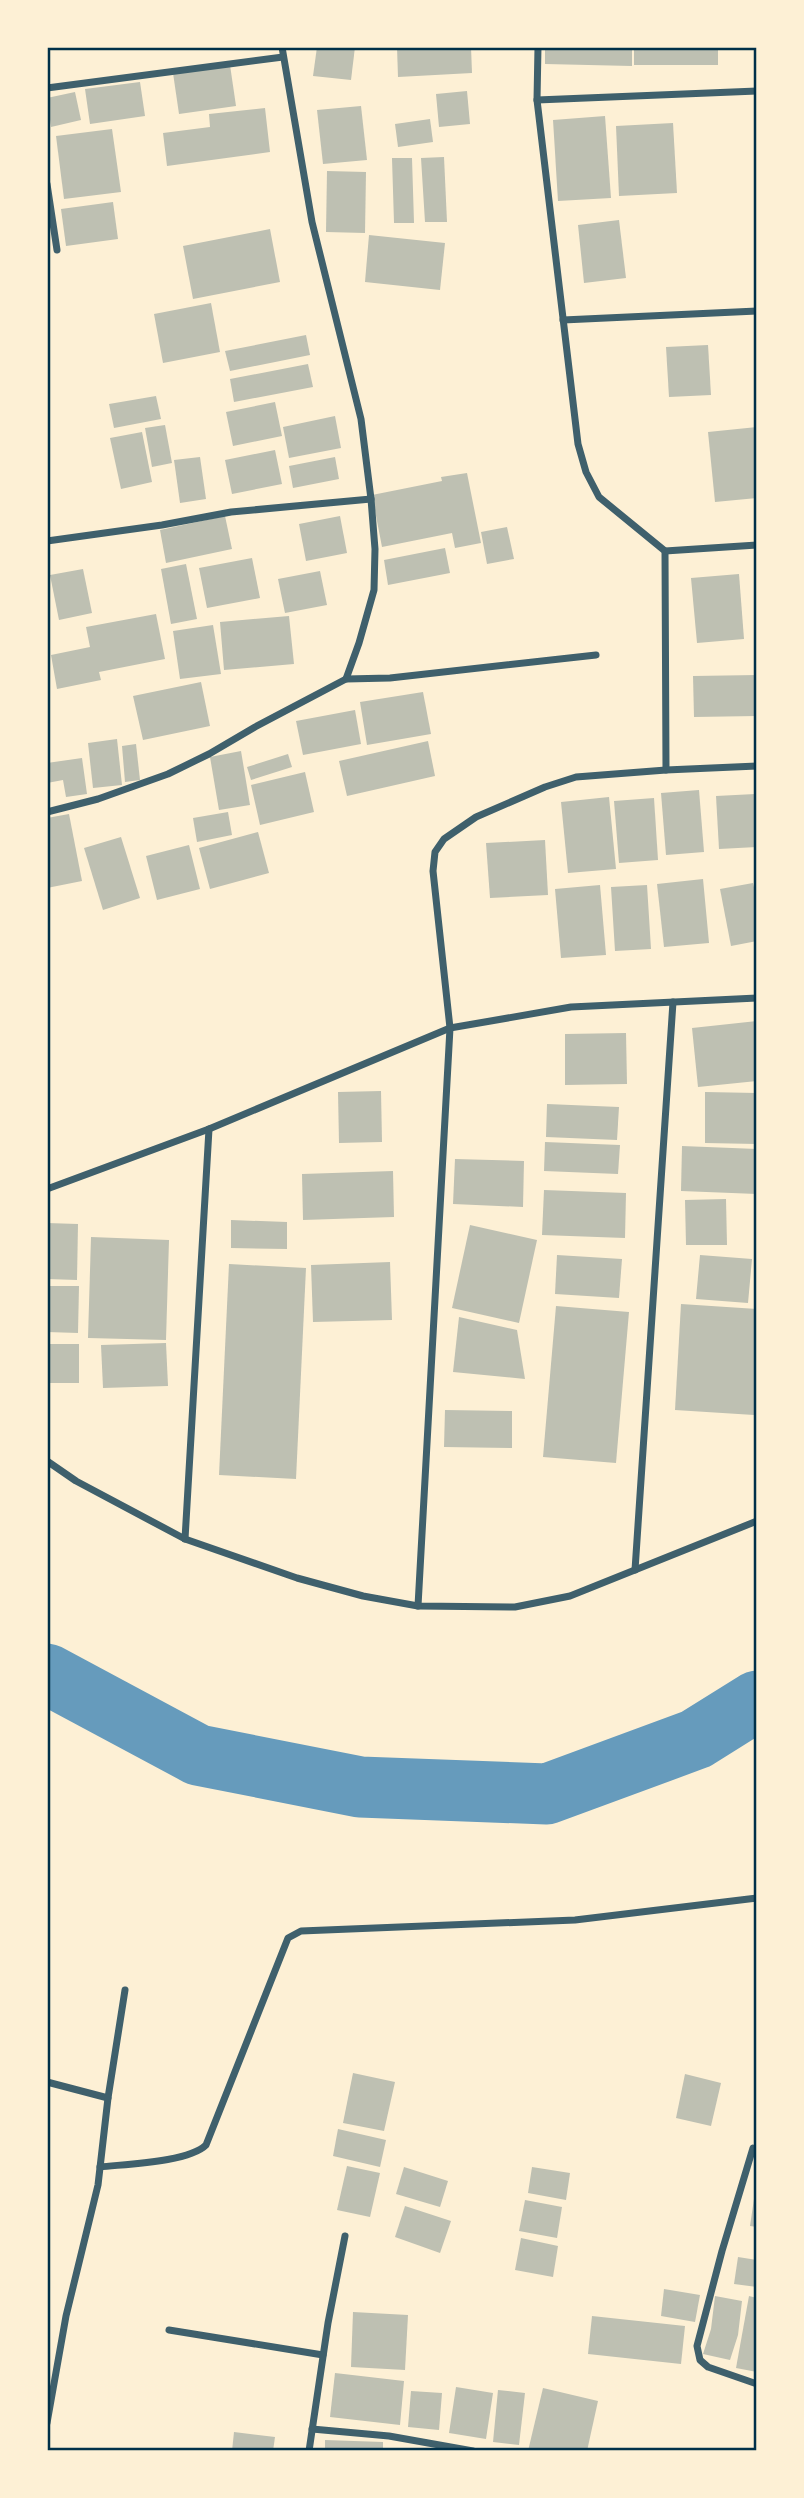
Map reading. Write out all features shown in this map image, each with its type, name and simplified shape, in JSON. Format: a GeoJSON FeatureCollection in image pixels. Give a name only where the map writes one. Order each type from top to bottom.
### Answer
{"type":"FeatureCollection","features":[{"type":"Feature","properties":{"kind":"street"},"geometry":{"type":"LineString","coordinates":[[282,47],[313,222],[361,419],[371,499],[375,548],[374,590],[346,679]]}},
{"type":"Feature","properties":{"kind":"street"},"geometry":{"type":"LineString","coordinates":[[538,47],[537,100],[578,444],[586,472],[599,497],[665,551],[757,545]]}},
{"type":"Feature","properties":{"kind":"street"},"geometry":{"type":"LineString","coordinates":[[47,88],[283,57]]}},
{"type":"Feature","properties":{"kind":"street"},"geometry":{"type":"LineString","coordinates":[[537,100],[757,91]]}},
{"type":"Feature","properties":{"kind":"street"},"geometry":{"type":"LineString","coordinates":[[47,184],[57,250]]}},
{"type":"Feature","properties":{"kind":"street"},"geometry":{"type":"LineString","coordinates":[[563,320],[757,311]]}},
{"type":"Feature","properties":{"kind":"street"},"geometry":{"type":"LineString","coordinates":[[47,541],[231,512],[371,499]]}},
{"type":"Feature","properties":{"kind":"street"},"geometry":{"type":"LineString","coordinates":[[665,551],[666,770]]}},
{"type":"Feature","properties":{"kind":"street"},"geometry":{"type":"LineString","coordinates":[[47,812],[97,799],[168,774],[346,679],[390,678],[596,655]]}},
{"type":"Feature","properties":{"kind":"street"},"geometry":{"type":"LineString","coordinates":[[418,1606],[450,1028],[433,871],[435,852],[444,839],[476,817],[545,787],[576,777],[757,766]]}},
{"type":"Feature","properties":{"kind":"street"},"geometry":{"type":"LineString","coordinates":[[47,1189],[209,1129],[450,1028],[571,1007],[757,998]]}},
{"type":"Feature","properties":{"kind":"street"},"geometry":{"type":"LineString","coordinates":[[635,1570],[673,1002]]}},
{"type":"Feature","properties":{"kind":"street"},"geometry":{"type":"LineString","coordinates":[[185,1539],[209,1129]]}},
{"type":"Feature","properties":{"kind":"street"},"geometry":{"type":"LineString","coordinates":[[47,1461],[76,1481],[185,1539],[297,1578],[363,1596],[418,1606],[516,1607],[570,1596],[757,1521]]}},
{"type":"Feature","properties":{"kind":"street"},"geometry":{"type":"LineString","coordinates":[[100,2167],[185,2156],[201,2150],[206,2145],[288,1938],[301,1931],[575,1920],[757,1898]]}},
{"type":"Feature","properties":{"kind":"street"},"geometry":{"type":"LineString","coordinates":[[47,2423],[66,2316],[98,2185],[125,1990]]}},
{"type":"Feature","properties":{"kind":"street"},"geometry":{"type":"LineString","coordinates":[[47,2082],[108,2098]]}},
{"type":"Feature","properties":{"kind":"street"},"geometry":{"type":"LineString","coordinates":[[753,2148],[697,2346],[700,2360],[708,2367],[757,2384]]}},
{"type":"Feature","properties":{"kind":"street"},"geometry":{"type":"LineString","coordinates":[[309,2451],[345,2236]]}},
{"type":"Feature","properties":{"kind":"street"},"geometry":{"type":"LineString","coordinates":[[169,2330],[323,2355]]}},
{"type":"Feature","properties":{"kind":"street"},"geometry":{"type":"LineString","coordinates":[[312,2429],[388,2436],[473,2451]]}},
{"type":"Feature","properties":{"kind":"building"},"geometry":{"type":"Polygon","coordinates":[[[317,47],[355,47],[351,80],[313,76],[317,47]]]}},
{"type":"Feature","properties":{"kind":"building"},"geometry":{"type":"Polygon","coordinates":[[[397,47],[471,47],[472,73],[398,77],[397,47]]]}},
{"type":"Feature","properties":{"kind":"building"},"geometry":{"type":"Polygon","coordinates":[[[545,47],[632,47],[632,66],[545,64],[545,47]]]}},
{"type":"Feature","properties":{"kind":"building"},"geometry":{"type":"Polygon","coordinates":[[[634,47],[718,47],[718,65],[634,65],[634,47]]]}},
{"type":"Feature","properties":{"kind":"building"},"geometry":{"type":"Polygon","coordinates":[[[230,65],[236,106],[179,114],[173,73],[230,65]]]}},
{"type":"Feature","properties":{"kind":"building"},"geometry":{"type":"Polygon","coordinates":[[[140,82],[145,116],[90,124],[85,89],[140,82]]]}},
{"type":"Feature","properties":{"kind":"building"},"geometry":{"type":"Polygon","coordinates":[[[467,91],[470,124],[439,127],[436,94],[467,91]]]}},
{"type":"Feature","properties":{"kind":"building"},"geometry":{"type":"Polygon","coordinates":[[[75,92],[81,120],[51,127],[47,98],[75,92]]]}},
{"type":"Feature","properties":{"kind":"building"},"geometry":{"type":"Polygon","coordinates":[[[361,106],[367,160],[323,164],[317,110],[361,106]]]}},
{"type":"Feature","properties":{"kind":"building"},"geometry":{"type":"Polygon","coordinates":[[[265,108],[270,152],[167,166],[163,133],[210,127],[209,114],[265,108]]]}},
{"type":"Feature","properties":{"kind":"building"},"geometry":{"type":"Polygon","coordinates":[[[605,116],[611,198],[558,201],[553,120],[605,116]]]}},
{"type":"Feature","properties":{"kind":"building"},"geometry":{"type":"Polygon","coordinates":[[[430,119],[433,142],[398,147],[395,124],[430,119]]]}},
{"type":"Feature","properties":{"kind":"building"},"geometry":{"type":"Polygon","coordinates":[[[673,123],[677,193],[619,196],[616,126],[673,123]]]}},
{"type":"Feature","properties":{"kind":"building"},"geometry":{"type":"Polygon","coordinates":[[[112,129],[121,192],[64,199],[56,136],[112,129]]]}},
{"type":"Feature","properties":{"kind":"building"},"geometry":{"type":"Polygon","coordinates":[[[444,157],[447,222],[425,222],[421,158],[444,157]]]}},
{"type":"Feature","properties":{"kind":"building"},"geometry":{"type":"Polygon","coordinates":[[[392,158],[412,158],[414,223],[394,223],[392,158]]]}},
{"type":"Feature","properties":{"kind":"building"},"geometry":{"type":"Polygon","coordinates":[[[327,171],[366,172],[365,233],[326,232],[327,171]]]}},
{"type":"Feature","properties":{"kind":"building"},"geometry":{"type":"Polygon","coordinates":[[[113,202],[118,239],[66,246],[61,209],[113,202]]]}},
{"type":"Feature","properties":{"kind":"building"},"geometry":{"type":"Polygon","coordinates":[[[619,220],[626,278],[584,283],[578,225],[619,220]]]}},
{"type":"Feature","properties":{"kind":"building"},"geometry":{"type":"Polygon","coordinates":[[[270,229],[280,282],[193,299],[183,246],[270,229]]]}},
{"type":"Feature","properties":{"kind":"building"},"geometry":{"type":"Polygon","coordinates":[[[369,235],[445,243],[440,290],[365,282],[369,235]]]}},
{"type":"Feature","properties":{"kind":"building"},"geometry":{"type":"Polygon","coordinates":[[[211,303],[220,352],[163,363],[154,314],[211,303]]]}},
{"type":"Feature","properties":{"kind":"building"},"geometry":{"type":"Polygon","coordinates":[[[306,335],[310,355],[230,371],[225,351],[306,335]]]}},
{"type":"Feature","properties":{"kind":"building"},"geometry":{"type":"Polygon","coordinates":[[[708,345],[711,395],[669,397],[666,347],[708,345]]]}},
{"type":"Feature","properties":{"kind":"building"},"geometry":{"type":"Polygon","coordinates":[[[308,364],[313,387],[234,402],[230,379],[308,364]]]}},
{"type":"Feature","properties":{"kind":"building"},"geometry":{"type":"Polygon","coordinates":[[[156,396],[161,419],[114,428],[109,404],[156,396]]]}},
{"type":"Feature","properties":{"kind":"building"},"geometry":{"type":"Polygon","coordinates":[[[275,402],[282,436],[233,446],[226,412],[275,402]]]}},
{"type":"Feature","properties":{"kind":"building"},"geometry":{"type":"Polygon","coordinates":[[[335,416],[341,448],[289,458],[283,427],[335,416]]]}},
{"type":"Feature","properties":{"kind":"building"},"geometry":{"type":"Polygon","coordinates":[[[165,425],[172,463],[152,467],[145,428],[165,425]]]}},
{"type":"Feature","properties":{"kind":"building"},"geometry":{"type":"Polygon","coordinates":[[[757,427],[757,498],[715,502],[708,432],[757,427]]]}},
{"type":"Feature","properties":{"kind":"building"},"geometry":{"type":"Polygon","coordinates":[[[142,432],[152,482],[121,489],[110,438],[142,432]]]}},
{"type":"Feature","properties":{"kind":"building"},"geometry":{"type":"Polygon","coordinates":[[[275,450],[282,484],[232,494],[225,460],[275,450]]]}},
{"type":"Feature","properties":{"kind":"building"},"geometry":{"type":"Polygon","coordinates":[[[200,457],[206,499],[180,503],[174,460],[200,457]]]}},
{"type":"Feature","properties":{"kind":"building"},"geometry":{"type":"Polygon","coordinates":[[[335,457],[339,479],[293,488],[289,466],[335,457]]]}},
{"type":"Feature","properties":{"kind":"building"},"geometry":{"type":"Polygon","coordinates":[[[467,473],[481,543],[455,548],[452,533],[382,547],[372,495],[442,481],[441,477],[467,473]]]}},
{"type":"Feature","properties":{"kind":"building"},"geometry":{"type":"Polygon","coordinates":[[[225,516],[232,549],[166,563],[160,530],[225,516]]]}},
{"type":"Feature","properties":{"kind":"building"},"geometry":{"type":"Polygon","coordinates":[[[340,516],[347,553],[306,561],[299,524],[340,516]]]}},
{"type":"Feature","properties":{"kind":"building"},"geometry":{"type":"Polygon","coordinates":[[[507,527],[514,559],[487,564],[481,532],[507,527]]]}},
{"type":"Feature","properties":{"kind":"building"},"geometry":{"type":"Polygon","coordinates":[[[445,548],[450,573],[388,585],[384,560],[445,548]]]}},
{"type":"Feature","properties":{"kind":"building"},"geometry":{"type":"Polygon","coordinates":[[[252,558],[260,598],[207,608],[199,568],[252,558]]]}},
{"type":"Feature","properties":{"kind":"building"},"geometry":{"type":"Polygon","coordinates":[[[186,564],[197,619],[171,624],[161,569],[186,564]]]}},
{"type":"Feature","properties":{"kind":"building"},"geometry":{"type":"Polygon","coordinates":[[[83,569],[92,613],[59,620],[50,575],[83,569]]]}},
{"type":"Feature","properties":{"kind":"building"},"geometry":{"type":"Polygon","coordinates":[[[320,571],[327,605],[285,613],[278,579],[320,571]]]}},
{"type":"Feature","properties":{"kind":"building"},"geometry":{"type":"Polygon","coordinates":[[[739,574],[744,639],[697,643],[691,578],[739,574]]]}},
{"type":"Feature","properties":{"kind":"building"},"geometry":{"type":"Polygon","coordinates":[[[156,614],[165,659],[99,672],[101,680],[57,689],[51,655],[90,647],[86,627],[156,614]]]}},
{"type":"Feature","properties":{"kind":"building"},"geometry":{"type":"Polygon","coordinates":[[[289,616],[294,664],[224,670],[220,622],[289,616]]]}},
{"type":"Feature","properties":{"kind":"building"},"geometry":{"type":"Polygon","coordinates":[[[213,625],[221,674],[180,679],[173,631],[213,625]]]}},
{"type":"Feature","properties":{"kind":"building"},"geometry":{"type":"Polygon","coordinates":[[[757,675],[757,716],[694,717],[693,676],[757,675]]]}},
{"type":"Feature","properties":{"kind":"building"},"geometry":{"type":"Polygon","coordinates":[[[201,682],[210,726],[143,740],[133,696],[201,682]]]}},
{"type":"Feature","properties":{"kind":"building"},"geometry":{"type":"Polygon","coordinates":[[[423,692],[431,734],[367,745],[360,702],[423,692]]]}},
{"type":"Feature","properties":{"kind":"building"},"geometry":{"type":"Polygon","coordinates":[[[355,710],[361,744],[303,755],[296,721],[355,710]]]}},
{"type":"Feature","properties":{"kind":"building"},"geometry":{"type":"Polygon","coordinates":[[[117,739],[122,785],[93,788],[88,743],[117,739]]]}},
{"type":"Feature","properties":{"kind":"building"},"geometry":{"type":"Polygon","coordinates":[[[428,741],[435,776],[347,796],[339,761],[428,741]]]}},
{"type":"Feature","properties":{"kind":"building"},"geometry":{"type":"Polygon","coordinates":[[[136,744],[140,780],[125,782],[122,746],[136,744]]]}},
{"type":"Feature","properties":{"kind":"building"},"geometry":{"type":"Polygon","coordinates":[[[241,751],[250,805],[219,810],[210,757],[241,751]]]}},
{"type":"Feature","properties":{"kind":"building"},"geometry":{"type":"Polygon","coordinates":[[[288,754],[292,767],[251,780],[247,767],[288,754]]]}},
{"type":"Feature","properties":{"kind":"building"},"geometry":{"type":"Polygon","coordinates":[[[82,758],[87,794],[66,797],[63,780],[47,783],[47,763],[82,758]]]}},
{"type":"Feature","properties":{"kind":"building"},"geometry":{"type":"Polygon","coordinates":[[[305,772],[314,812],[260,825],[251,785],[305,772]]]}},
{"type":"Feature","properties":{"kind":"building"},"geometry":{"type":"Polygon","coordinates":[[[699,790],[704,852],[666,855],[661,793],[699,790]]]}},
{"type":"Feature","properties":{"kind":"building"},"geometry":{"type":"Polygon","coordinates":[[[755,794],[757,847],[719,849],[716,796],[755,794]]]}},
{"type":"Feature","properties":{"kind":"building"},"geometry":{"type":"Polygon","coordinates":[[[609,797],[616,869],[568,873],[561,802],[609,797]]]}},
{"type":"Feature","properties":{"kind":"building"},"geometry":{"type":"Polygon","coordinates":[[[654,798],[658,860],[619,863],[614,801],[654,798]]]}},
{"type":"Feature","properties":{"kind":"building"},"geometry":{"type":"Polygon","coordinates":[[[228,812],[232,835],[197,842],[193,818],[228,812]]]}},
{"type":"Feature","properties":{"kind":"building"},"geometry":{"type":"Polygon","coordinates":[[[69,814],[82,881],[47,888],[47,818],[69,814]]]}},
{"type":"Feature","properties":{"kind":"building"},"geometry":{"type":"Polygon","coordinates":[[[258,832],[269,873],[210,889],[199,848],[258,832]]]}},
{"type":"Feature","properties":{"kind":"building"},"geometry":{"type":"Polygon","coordinates":[[[121,837],[140,898],[103,910],[84,848],[121,837]]]}},
{"type":"Feature","properties":{"kind":"building"},"geometry":{"type":"Polygon","coordinates":[[[545,840],[548,895],[490,898],[486,843],[545,840]]]}},
{"type":"Feature","properties":{"kind":"building"},"geometry":{"type":"Polygon","coordinates":[[[189,845],[200,889],[157,900],[146,856],[189,845]]]}},
{"type":"Feature","properties":{"kind":"building"},"geometry":{"type":"Polygon","coordinates":[[[703,879],[709,943],[664,947],[657,884],[703,879]]]}},
{"type":"Feature","properties":{"kind":"building"},"geometry":{"type":"Polygon","coordinates":[[[753,883],[757,900],[757,941],[731,946],[720,889],[753,883]]]}},
{"type":"Feature","properties":{"kind":"building"},"geometry":{"type":"Polygon","coordinates":[[[600,885],[606,955],[561,958],[555,889],[600,885]]]}},
{"type":"Feature","properties":{"kind":"building"},"geometry":{"type":"Polygon","coordinates":[[[647,885],[651,949],[615,951],[611,887],[647,885]]]}},
{"type":"Feature","properties":{"kind":"building"},"geometry":{"type":"Polygon","coordinates":[[[757,1021],[757,1081],[698,1087],[692,1028],[757,1021]]]}},
{"type":"Feature","properties":{"kind":"building"},"geometry":{"type":"Polygon","coordinates":[[[626,1033],[627,1084],[565,1085],[565,1034],[626,1033]]]}},
{"type":"Feature","properties":{"kind":"building"},"geometry":{"type":"Polygon","coordinates":[[[381,1091],[382,1142],[339,1143],[338,1092],[381,1091]]]}},
{"type":"Feature","properties":{"kind":"building"},"geometry":{"type":"Polygon","coordinates":[[[705,1092],[757,1093],[757,1144],[705,1143],[705,1092]]]}},
{"type":"Feature","properties":{"kind":"building"},"geometry":{"type":"Polygon","coordinates":[[[547,1104],[619,1107],[617,1140],[546,1137],[547,1104]]]}},
{"type":"Feature","properties":{"kind":"building"},"geometry":{"type":"Polygon","coordinates":[[[545,1142],[620,1145],[618,1174],[544,1171],[545,1142]]]}},
{"type":"Feature","properties":{"kind":"building"},"geometry":{"type":"Polygon","coordinates":[[[682,1146],[757,1149],[757,1194],[681,1191],[682,1146]]]}},
{"type":"Feature","properties":{"kind":"building"},"geometry":{"type":"Polygon","coordinates":[[[455,1159],[524,1161],[523,1207],[453,1204],[455,1159]]]}},
{"type":"Feature","properties":{"kind":"building"},"geometry":{"type":"Polygon","coordinates":[[[393,1171],[394,1217],[303,1220],[302,1174],[393,1171]]]}},
{"type":"Feature","properties":{"kind":"building"},"geometry":{"type":"Polygon","coordinates":[[[544,1190],[626,1193],[625,1238],[542,1235],[544,1190]]]}},
{"type":"Feature","properties":{"kind":"building"},"geometry":{"type":"Polygon","coordinates":[[[726,1199],[727,1245],[686,1245],[685,1200],[726,1199]]]}},
{"type":"Feature","properties":{"kind":"building"},"geometry":{"type":"Polygon","coordinates":[[[231,1220],[287,1222],[287,1249],[231,1248],[231,1220]]]}},
{"type":"Feature","properties":{"kind":"building"},"geometry":{"type":"Polygon","coordinates":[[[47,1223],[78,1224],[77,1280],[47,1279],[47,1223]]]}},
{"type":"Feature","properties":{"kind":"building"},"geometry":{"type":"Polygon","coordinates":[[[470,1225],[537,1240],[519,1323],[452,1308],[470,1225]]]}},
{"type":"Feature","properties":{"kind":"building"},"geometry":{"type":"Polygon","coordinates":[[[91,1237],[169,1240],[166,1340],[88,1338],[91,1237]]]}},
{"type":"Feature","properties":{"kind":"building"},"geometry":{"type":"Polygon","coordinates":[[[557,1255],[622,1259],[619,1298],[555,1294],[557,1255]]]}},
{"type":"Feature","properties":{"kind":"building"},"geometry":{"type":"Polygon","coordinates":[[[700,1255],[752,1259],[748,1303],[696,1299],[700,1255]]]}},
{"type":"Feature","properties":{"kind":"building"},"geometry":{"type":"Polygon","coordinates":[[[390,1262],[392,1320],[313,1322],[311,1265],[390,1262]]]}},
{"type":"Feature","properties":{"kind":"building"},"geometry":{"type":"Polygon","coordinates":[[[229,1264],[306,1268],[296,1479],[219,1475],[229,1264]]]}},
{"type":"Feature","properties":{"kind":"building"},"geometry":{"type":"Polygon","coordinates":[[[47,1286],[79,1286],[78,1333],[47,1332],[47,1286]]]}},
{"type":"Feature","properties":{"kind":"building"},"geometry":{"type":"Polygon","coordinates":[[[681,1304],[757,1309],[754,1415],[675,1410],[681,1304]]]}},
{"type":"Feature","properties":{"kind":"building"},"geometry":{"type":"Polygon","coordinates":[[[556,1306],[629,1312],[616,1463],[543,1457],[556,1306]]]}},
{"type":"Feature","properties":{"kind":"building"},"geometry":{"type":"Polygon","coordinates":[[[459,1317],[517,1330],[525,1379],[453,1372],[459,1317]]]}},
{"type":"Feature","properties":{"kind":"building"},"geometry":{"type":"Polygon","coordinates":[[[166,1343],[168,1386],[103,1388],[101,1345],[166,1343]]]}},
{"type":"Feature","properties":{"kind":"building"},"geometry":{"type":"Polygon","coordinates":[[[47,1344],[79,1344],[79,1383],[47,1383],[47,1344]]]}},
{"type":"Feature","properties":{"kind":"building"},"geometry":{"type":"Polygon","coordinates":[[[445,1410],[512,1411],[512,1448],[444,1447],[445,1410]]]}},
{"type":"Feature","properties":{"kind":"building"},"geometry":{"type":"Polygon","coordinates":[[[353,2073],[395,2082],[384,2131],[343,2123],[353,2073]]]}},
{"type":"Feature","properties":{"kind":"building"},"geometry":{"type":"Polygon","coordinates":[[[685,2074],[721,2083],[711,2126],[676,2118],[685,2074]]]}},
{"type":"Feature","properties":{"kind":"building"},"geometry":{"type":"Polygon","coordinates":[[[338,2129],[386,2140],[380,2167],[333,2156],[338,2129]]]}},
{"type":"Feature","properties":{"kind":"building"},"geometry":{"type":"Polygon","coordinates":[[[347,2166],[380,2173],[370,2217],[337,2210],[347,2166]]]}},
{"type":"Feature","properties":{"kind":"building"},"geometry":{"type":"Polygon","coordinates":[[[404,2167],[448,2181],[440,2207],[396,2194],[404,2167]]]}},
{"type":"Feature","properties":{"kind":"building"},"geometry":{"type":"Polygon","coordinates":[[[532,2167],[570,2173],[566,2200],[528,2193],[532,2167]]]}},
{"type":"Feature","properties":{"kind":"building"},"geometry":{"type":"Polygon","coordinates":[[[757,2192],[757,2227],[750,2226],[757,2192]]]}},
{"type":"Feature","properties":{"kind":"building"},"geometry":{"type":"Polygon","coordinates":[[[525,2200],[562,2207],[557,2238],[519,2231],[525,2200]]]}},
{"type":"Feature","properties":{"kind":"building"},"geometry":{"type":"Polygon","coordinates":[[[405,2206],[451,2221],[440,2253],[395,2237],[405,2206]]]}},
{"type":"Feature","properties":{"kind":"building"},"geometry":{"type":"Polygon","coordinates":[[[521,2238],[558,2246],[553,2277],[515,2270],[521,2238]]]}},
{"type":"Feature","properties":{"kind":"building"},"geometry":{"type":"Polygon","coordinates":[[[738,2257],[757,2260],[757,2287],[734,2284],[738,2257]]]}},
{"type":"Feature","properties":{"kind":"building"},"geometry":{"type":"Polygon","coordinates":[[[664,2289],[700,2295],[695,2322],[661,2316],[664,2289]]]}},
{"type":"Feature","properties":{"kind":"building"},"geometry":{"type":"Polygon","coordinates":[[[715,2296],[742,2301],[738,2335],[730,2360],[703,2354],[711,2329],[715,2296]]]}},
{"type":"Feature","properties":{"kind":"building"},"geometry":{"type":"Polygon","coordinates":[[[749,2296],[757,2298],[757,2372],[736,2368],[749,2296]]]}},
{"type":"Feature","properties":{"kind":"building"},"geometry":{"type":"Polygon","coordinates":[[[353,2312],[408,2315],[405,2370],[351,2367],[353,2312]]]}},
{"type":"Feature","properties":{"kind":"building"},"geometry":{"type":"Polygon","coordinates":[[[592,2316],[685,2326],[681,2364],[588,2354],[592,2316]]]}},
{"type":"Feature","properties":{"kind":"building"},"geometry":{"type":"Polygon","coordinates":[[[335,2373],[404,2381],[400,2425],[330,2417],[335,2373]]]}},
{"type":"Feature","properties":{"kind":"building"},"geometry":{"type":"Polygon","coordinates":[[[456,2387],[493,2393],[486,2439],[449,2433],[456,2387]]]}},
{"type":"Feature","properties":{"kind":"building"},"geometry":{"type":"Polygon","coordinates":[[[543,2388],[598,2401],[587,2451],[528,2451],[543,2388]]]}},
{"type":"Feature","properties":{"kind":"building"},"geometry":{"type":"Polygon","coordinates":[[[498,2390],[525,2393],[519,2445],[493,2442],[498,2390]]]}},
{"type":"Feature","properties":{"kind":"building"},"geometry":{"type":"Polygon","coordinates":[[[411,2391],[442,2393],[439,2430],[408,2427],[411,2391]]]}},
{"type":"Feature","properties":{"kind":"building"},"geometry":{"type":"Polygon","coordinates":[[[234,2432],[275,2437],[273,2451],[232,2451],[234,2432]]]}},
{"type":"Feature","properties":{"kind":"building"},"geometry":{"type":"Polygon","coordinates":[[[325,2440],[383,2442],[383,2451],[325,2451],[325,2440]]]}},
{"type":"Feature","properties":{"kind":"waterway"},"geometry":{"type":"LineString","coordinates":[[47,1674],[198,1755],[360,1787],[547,1794],[696,1739],[757,1701]]}}]}
